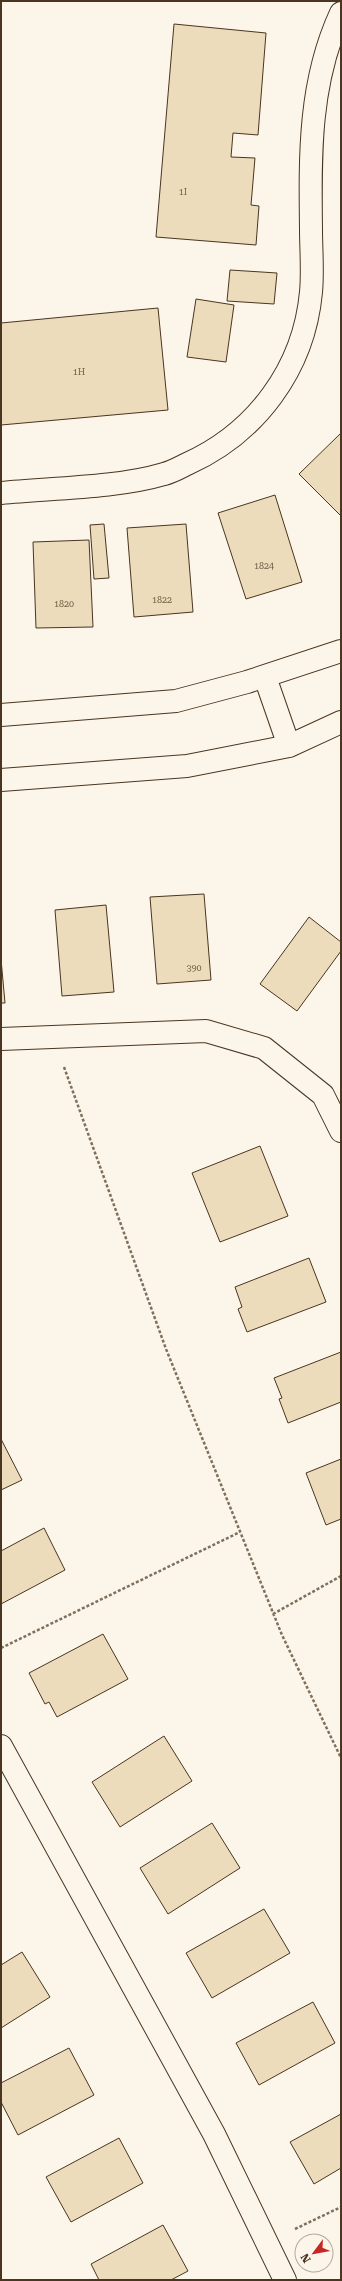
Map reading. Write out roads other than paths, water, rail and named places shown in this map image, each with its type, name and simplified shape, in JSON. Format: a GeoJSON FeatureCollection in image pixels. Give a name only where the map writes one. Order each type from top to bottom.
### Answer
{"type":"FeatureCollection","features":[{"type":"Feature","properties":{"kind":"street"},"geometry":{"type":"LineString","coordinates":[[1,493],[116,482],[165,474],[210,454],[250,424],[280,385],[301,341],[311,292],[311,128],[316,93],[324,59],[341,13]]}},
{"type":"Feature","properties":{"kind":"street"},"geometry":{"type":"LineString","coordinates":[[1,715],[176,701],[265,677],[341,651]]}},
{"type":"Feature","properties":{"kind":"street"},"geometry":{"type":"LineString","coordinates":[[265,677],[289,746]]}},
{"type":"Feature","properties":{"kind":"street"},"geometry":{"type":"LineString","coordinates":[[1,780],[187,766],[289,746],[341,722]]}},
{"type":"Feature","properties":{"kind":"street"},"geometry":{"type":"LineString","coordinates":[[1,1038],[206,1031],[264,1048],[324,1095],[341,1131]]}},
{"type":"Feature","properties":{"kind":"street"},"geometry":{"type":"LineString","coordinates":[[1,1746],[214,2134],[285,2280]]}}]}
